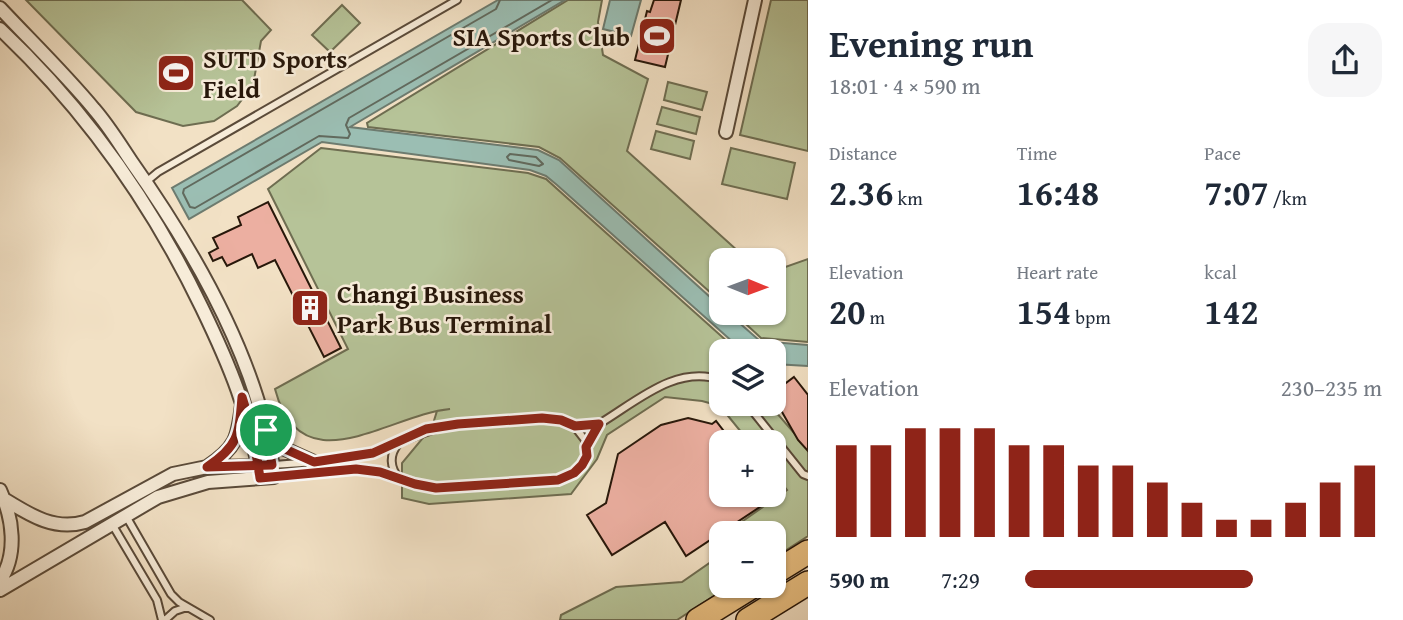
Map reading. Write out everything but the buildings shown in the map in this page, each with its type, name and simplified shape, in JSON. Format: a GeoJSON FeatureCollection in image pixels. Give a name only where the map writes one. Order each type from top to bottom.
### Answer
{"type":"FeatureCollection","features":[{"type":"Feature","properties":{"kind":"highway"},"geometry":{"type":"LineString","coordinates":[[786,566],[808,552]]}},
{"type":"Feature","properties":{"kind":"highway"},"geometry":{"type":"LineString","coordinates":[[748,620],[808,583]]}},
{"type":"Feature","properties":{"kind":"highway"},"geometry":{"type":"LineString","coordinates":[[698,620],[734,598]]}},
{"type":"Feature","properties":{"kind":"street"},"geometry":{"type":"LineString","coordinates":[[726,132],[755,0]]}},
{"type":"Feature","properties":{"kind":"street"},"geometry":{"type":"LineString","coordinates":[[0,8],[95,110],[146,182],[207,284],[240,355],[266,430],[266,472]]}},
{"type":"Feature","properties":{"kind":"street"},"geometry":{"type":"LineString","coordinates":[[0,29],[41,68],[86,118],[141,196],[176,256],[242,397],[266,472]]}},
{"type":"Feature","properties":{"kind":"street"},"geometry":{"type":"LineString","coordinates":[[207,467],[226,455],[234,444],[239,432],[242,397]]}},
{"type":"Feature","properties":{"kind":"street"},"geometry":{"type":"LineString","coordinates":[[266,430],[285,449],[314,462]]}},
{"type":"Feature","properties":{"kind":"street"},"geometry":{"type":"LineString","coordinates":[[2,494],[28,514],[59,526],[85,522],[173,474],[207,467],[266,472]]}},
{"type":"Feature","properties":{"kind":"street"},"geometry":{"type":"LineString","coordinates":[[0,590],[158,497],[208,482],[266,472]]}},
{"type":"Feature","properties":{"kind":"street"},"geometry":{"type":"LineString","coordinates":[[0,581],[9,558],[12,535],[10,517],[2,494]]}},
{"type":"Feature","properties":{"kind":"lane"},"geometry":{"type":"LineString","coordinates":[[436,0],[442,9]]}},
{"type":"Feature","properties":{"kind":"lane"},"geometry":{"type":"LineString","coordinates":[[146,182],[457,0]]}},
{"type":"Feature","properties":{"kind":"lane"},"geometry":{"type":"LineString","coordinates":[[266,472],[351,458],[399,442],[426,429],[498,420],[542,418],[561,420],[575,426],[599,424],[671,380],[699,374],[709,377]]}},
{"type":"Feature","properties":{"kind":"lane"},"geometry":{"type":"LineString","coordinates":[[757,416],[805,475]]}},
{"type":"Feature","properties":{"kind":"lane"},"geometry":{"type":"LineString","coordinates":[[586,447],[599,424]]}},
{"type":"Feature","properties":{"kind":"lane"},"geometry":{"type":"LineString","coordinates":[[266,472],[356,469],[436,488],[558,480],[574,473],[587,456],[585,440],[575,426]]}},
{"type":"Feature","properties":{"kind":"lane"},"geometry":{"type":"LineString","coordinates":[[399,442],[391,456],[393,471],[400,479]]}},
{"type":"Feature","properties":{"kind":"lane"},"geometry":{"type":"LineString","coordinates":[[126,516],[171,594],[209,620]]}},
{"type":"Feature","properties":{"kind":"lane"},"geometry":{"type":"LineString","coordinates":[[112,524],[157,600],[163,620],[175,611],[188,607]]}},
{"type":"Feature","properties":{"kind":"green space","name":"SUTD Sports Field"},"geometry":{"type":"Polygon","coordinates":[[[26,0],[242,0],[271,30],[261,41],[253,85],[237,106],[214,121],[183,126],[136,112],[26,0]]]}},
{"type":"Feature","properties":{"kind":"green space"},"geometry":{"type":"Polygon","coordinates":[[[568,0],[602,0],[598,22],[603,55],[648,79],[627,151],[735,248],[709,248],[709,291],[560,158],[539,147],[368,127],[367,123],[568,0]]]}},
{"type":"Feature","properties":{"kind":"green space"},"geometry":{"type":"Polygon","coordinates":[[[771,0],[808,0],[808,151],[740,135],[771,0]]]}},
{"type":"Feature","properties":{"kind":"green space"},"geometry":{"type":"Polygon","coordinates":[[[342,5],[360,23],[330,52],[312,35],[342,5]]]}},
{"type":"Feature","properties":{"kind":"green space"},"geometry":{"type":"Polygon","coordinates":[[[668,82],[707,92],[702,110],[664,100],[668,82]]]}},
{"type":"Feature","properties":{"kind":"green space"},"geometry":{"type":"Polygon","coordinates":[[[662,107],[700,117],[696,134],[657,124],[662,107]]]}},
{"type":"Feature","properties":{"kind":"green space"},"geometry":{"type":"Polygon","coordinates":[[[656,131],[694,141],[690,159],[651,149],[656,131]]]}},
{"type":"Feature","properties":{"kind":"green space"},"geometry":{"type":"Polygon","coordinates":[[[321,148],[528,173],[546,179],[724,339],[709,339],[709,403],[665,397],[607,435],[597,459],[571,494],[429,504],[402,498],[402,463],[432,427],[437,412],[350,438],[326,440],[305,435],[288,418],[275,389],[348,349],[268,189],[321,148]]]}},
{"type":"Feature","properties":{"kind":"green space"},"geometry":{"type":"Polygon","coordinates":[[[731,148],[795,163],[787,199],[722,184],[731,148]]]}},
{"type":"Feature","properties":{"kind":"green space"},"geometry":{"type":"Polygon","coordinates":[[[808,259],[808,342],[761,338],[748,326],[786,326],[786,267],[808,259]]]}},
{"type":"Feature","properties":{"kind":"green space"},"geometry":{"type":"Polygon","coordinates":[[[728,416],[779,416],[808,449],[808,536],[786,550],[786,521],[743,521],[763,507],[786,507],[786,430],[739,430],[728,416]]]}},
{"type":"Feature","properties":{"kind":"green space"},"geometry":{"type":"Polygon","coordinates":[[[709,563],[711,598],[677,620],[560,620],[561,615],[616,587],[682,582],[709,563]]]}},
{"type":"Feature","properties":{"kind":"water"},"geometry":{"type":"Polygon","coordinates":[[[498,0],[565,0],[350,127],[538,150],[559,160],[709,296],[709,321],[557,185],[546,176],[530,170],[322,142],[189,219],[172,188],[498,0]]]}},
{"type":"Feature","properties":{"kind":"water"},"geometry":{"type":"Polygon","coordinates":[[[610,0],[641,0],[631,36],[603,29],[610,0]]]}},
{"type":"Feature","properties":{"kind":"water"},"geometry":{"type":"Polygon","coordinates":[[[715,326],[743,326],[758,339],[729,339],[715,326]]]}},
{"type":"Feature","properties":{"kind":"water"},"geometry":{"type":"Polygon","coordinates":[[[786,343],[808,345],[808,366],[786,365],[786,343]]]}},
{"type":"Feature","properties":{"kind":"place","name":"SIA Sports Club"},"geometry":{"type":"Point","coordinates":[657,36]}},
{"type":"Feature","properties":{"kind":"place","name":"SUTD Sports Field"},"geometry":{"type":"Point","coordinates":[176,73]}},
{"type":"Feature","properties":{"kind":"place","name":"Changi Business Park Bus Terminal"},"geometry":{"type":"Point","coordinates":[310,308]}},
{"type":"Feature","properties":{"kind":"route"},"geometry":{"type":"LineString","coordinates":[[266,430],[272,465],[258,466],[207,467],[226,455],[234,444],[239,432],[242,397],[255,442],[258,466],[260,478],[356,469],[380,472],[436,488],[558,480],[574,473],[582,465],[587,456],[586,447],[599,424],[575,426],[561,420],[542,418],[458,424],[426,429],[373,453],[314,462],[285,449],[266,430]]}}]}
